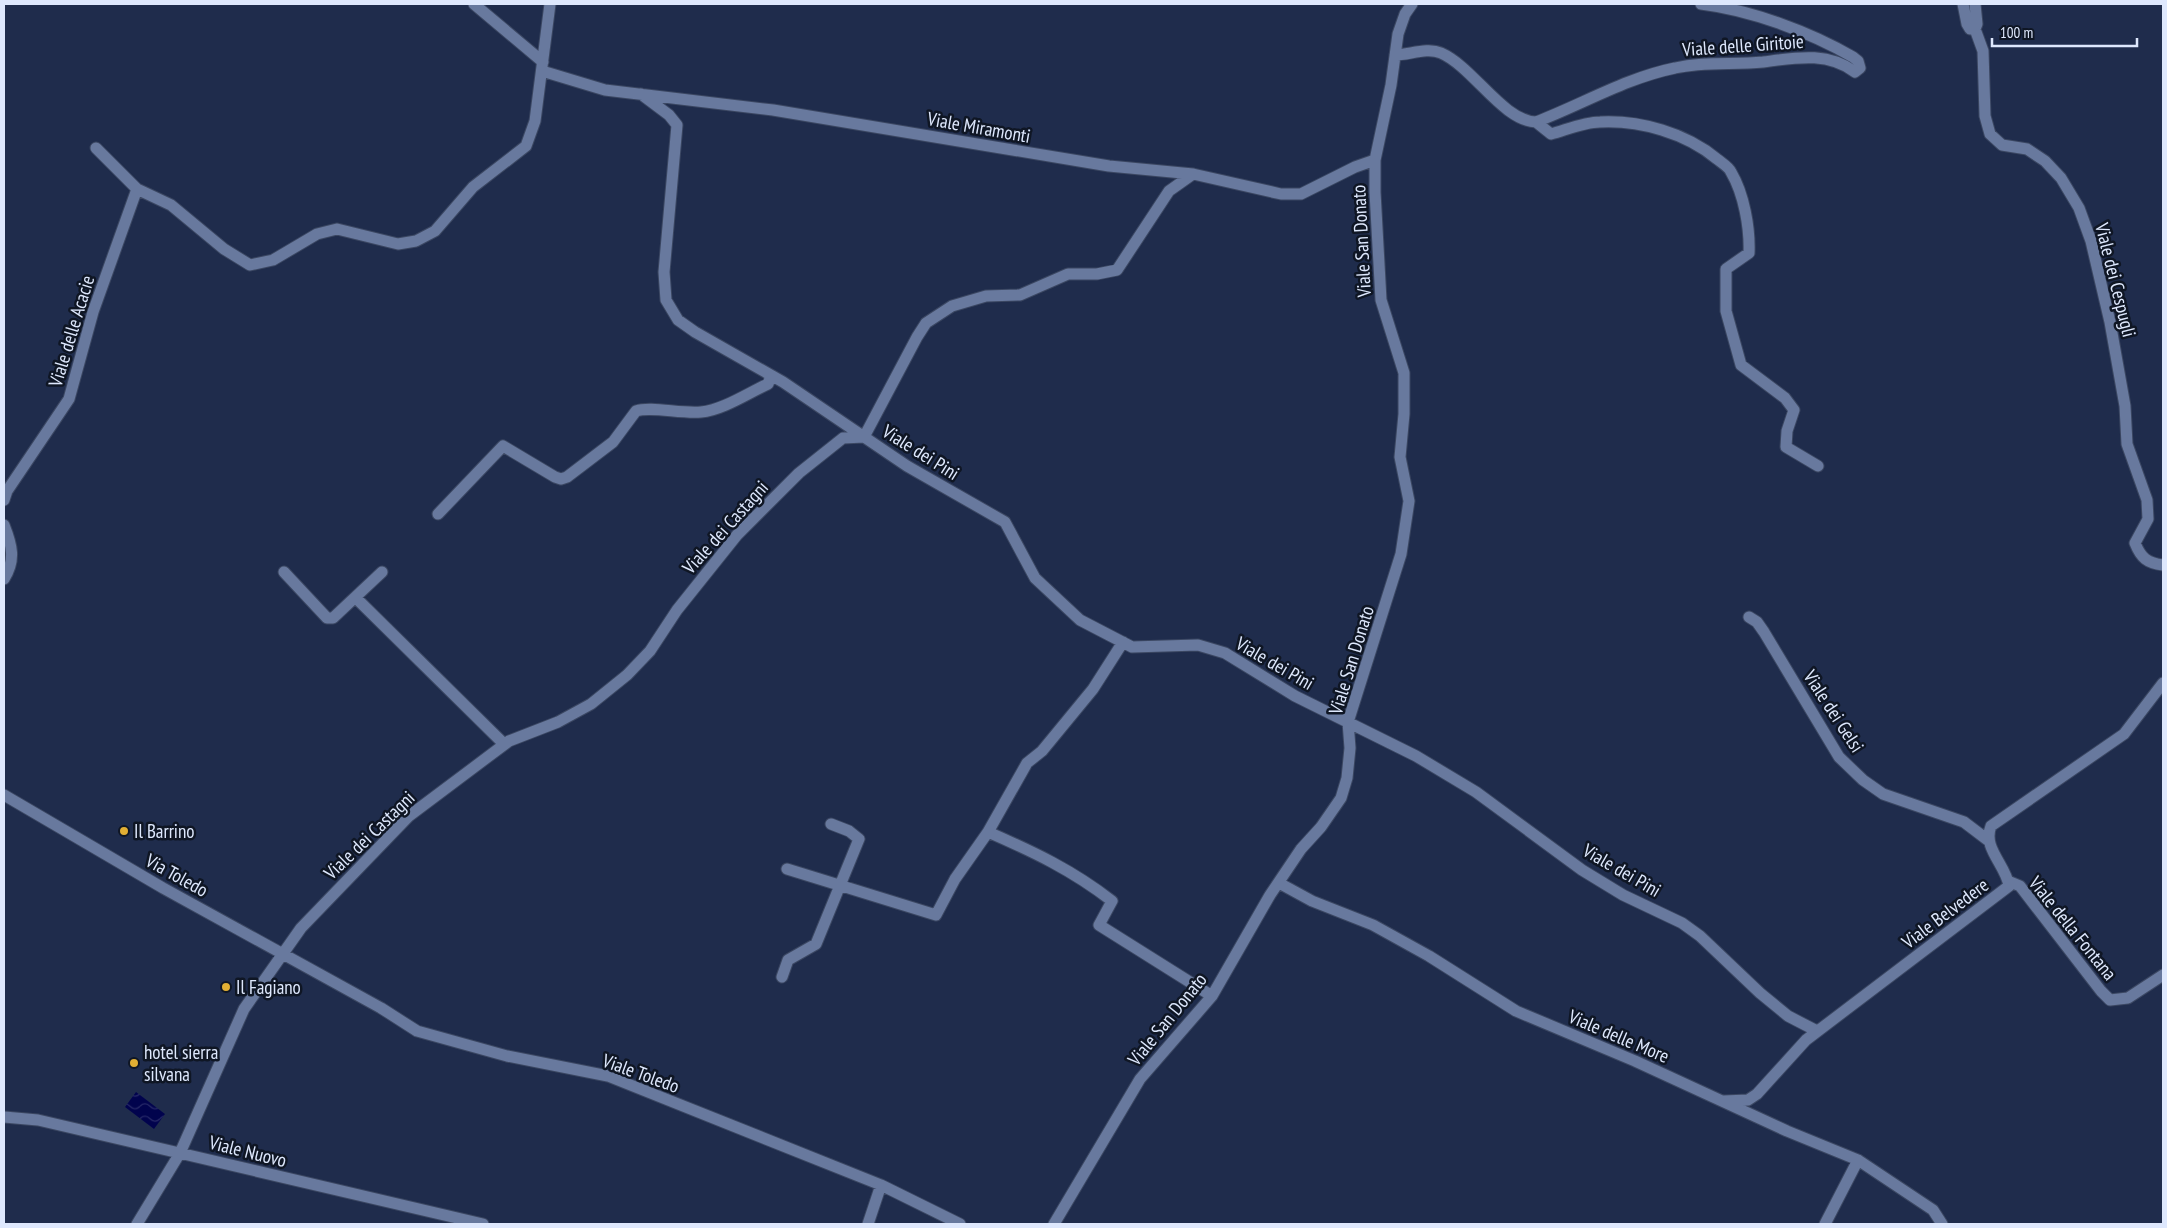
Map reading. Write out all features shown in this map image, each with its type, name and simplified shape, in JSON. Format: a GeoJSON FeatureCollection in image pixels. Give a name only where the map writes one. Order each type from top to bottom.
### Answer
{"type":"FeatureCollection","features":[{"type":"Feature","properties":{"kind":"street"},"geometry":{"type":"LineString","coordinates":[[474,4],[543,66]]}},
{"type":"Feature","properties":{"kind":"street"},"geometry":{"type":"LineString","coordinates":[[96,148],[137,189],[171,205],[224,249],[250,265],[273,260],[317,234],[337,229],[398,244],[416,241],[435,231],[473,187],[526,146],[535,121],[550,4]]}},
{"type":"Feature","properties":{"kind":"street","name":"Viale San Donato"},"geometry":{"type":"LineString","coordinates":[[1054,1224],[1140,1079],[1212,996],[1301,849],[1321,827],[1341,798],[1347,778],[1349,758],[1348,722],[1401,554],[1409,501],[1400,458],[1404,414],[1404,373],[1381,300],[1375,235],[1375,160],[1391,84],[1398,34],[1405,14],[1412,4]]}},
{"type":"Feature","properties":{"kind":"street","name":"Viale delle Giritoie"},"geometry":{"type":"LineString","coordinates":[[1536,122],[1638,79],[1674,68],[1705,62],[1753,63],[1811,56],[1827,59],[1855,72],[1860,68],[1858,61],[1840,50],[1794,30],[1734,9],[1701,4]]}},
{"type":"Feature","properties":{"kind":"street"},"geometry":{"type":"LineString","coordinates":[[1963,4],[1967,24],[1970,29],[1974,29],[1977,24],[1975,4]]}},
{"type":"Feature","properties":{"kind":"street","name":"Viale dei Cespugli"},"geometry":{"type":"LineString","coordinates":[[1974,29],[1983,51],[1985,116],[1990,134],[2002,145],[2027,149],[2046,160],[2079,208],[2091,240],[2110,322],[2125,406],[2127,444],[2147,500],[2148,518],[2135,543],[2140,556],[2151,563],[2163,565]]}},
{"type":"Feature","properties":{"kind":"street"},"geometry":{"type":"LineString","coordinates":[[1395,55],[1407,55],[1424,51],[1440,52],[1464,69],[1516,116],[1527,121],[1536,122],[1552,134],[1598,122],[1645,126],[1673,133],[1712,155],[1731,170],[1741,199],[1750,237],[1749,253],[1726,269],[1726,311],[1741,365],[1785,398],[1794,410],[1787,431],[1786,447],[1818,466]]}},
{"type":"Feature","properties":{"kind":"street","name":"Viale Miramonti"},"geometry":{"type":"LineString","coordinates":[[543,66],[570,80],[605,90],[773,110],[1109,166],[1193,174],[1281,194],[1301,194],[1354,167],[1375,160]]}},
{"type":"Feature","properties":{"kind":"street","name":"Viale dei Pini"},"geometry":{"type":"LineString","coordinates":[[641,94],[669,115],[677,125],[664,272],[666,300],[678,320],[694,332],[772,376],[907,466],[1004,522],[1035,578],[1080,620],[1132,647],[1198,645],[1225,653],[1295,696],[1426,762],[1476,792],[1582,870],[1623,895],[1682,923],[1700,936],[1760,993],[1788,1016],[1817,1031]]}},
{"type":"Feature","properties":{"kind":"street"},"geometry":{"type":"LineString","coordinates":[[864,437],[917,337],[926,323],[941,311],[986,296],[1020,296],[1068,274],[1097,274],[1117,270],[1169,191],[1193,174]]}},
{"type":"Feature","properties":{"kind":"street","name":"Viale delle Acacie"},"geometry":{"type":"LineString","coordinates":[[4,500],[7,490],[69,398],[94,312],[137,189]]}},
{"type":"Feature","properties":{"kind":"street"},"geometry":{"type":"LineString","coordinates":[[438,514],[503,446],[561,479],[613,442],[636,411],[649,409],[686,413],[703,412],[768,384],[772,376]]}},
{"type":"Feature","properties":{"kind":"street","name":"Viale dei Castagni"},"geometry":{"type":"LineString","coordinates":[[137,1224],[180,1153],[244,1009],[301,928],[409,816],[504,744],[558,722],[591,704],[627,675],[650,651],[677,610],[737,534],[799,473],[843,438],[864,437]]}},
{"type":"Feature","properties":{"kind":"street"},"geometry":{"type":"LineString","coordinates":[[4,525],[13,554],[10,570],[4,579]]}},
{"type":"Feature","properties":{"kind":"street"},"geometry":{"type":"LineString","coordinates":[[284,572],[327,618],[333,618],[382,572]]}},
{"type":"Feature","properties":{"kind":"street"},"geometry":{"type":"LineString","coordinates":[[356,598],[504,744]]}},
{"type":"Feature","properties":{"kind":"street","name":"Viale dei Gelsi"},"geometry":{"type":"LineString","coordinates":[[1749,617],[1757,622],[1764,632],[1839,757],[1863,780],[1884,794],[1964,822],[1989,841]]}},
{"type":"Feature","properties":{"kind":"street"},"geometry":{"type":"LineString","coordinates":[[787,869],[936,915],[955,879],[988,832],[1027,763],[1042,751],[1093,689],[1123,642]]}},
{"type":"Feature","properties":{"kind":"street"},"geometry":{"type":"LineString","coordinates":[[1989,841],[1987,834],[1991,826],[2124,734],[2163,683]]}},
{"type":"Feature","properties":{"kind":"street","name":"Via Toledo"},"geometry":{"type":"LineString","coordinates":[[4,795],[163,888],[282,953]]}},
{"type":"Feature","properties":{"kind":"street"},"geometry":{"type":"LineString","coordinates":[[782,978],[788,960],[816,944],[859,839],[849,831],[831,824]]}},
{"type":"Feature","properties":{"kind":"street"},"geometry":{"type":"LineString","coordinates":[[988,832],[1052,860],[1091,884],[1112,901],[1099,924],[1212,996]]}},
{"type":"Feature","properties":{"kind":"street","name":"Viale Belvedere"},"geometry":{"type":"LineString","coordinates":[[1720,1100],[1748,1100],[1757,1094],[1817,1031],[2008,886],[2008,881],[1989,841]]}},
{"type":"Feature","properties":{"kind":"street","name":"Viale della Fontana"},"geometry":{"type":"LineString","coordinates":[[2008,881],[2020,886],[2110,1000],[2128,998],[2163,975]]}},
{"type":"Feature","properties":{"kind":"street","name":"Viale delle More"},"geometry":{"type":"LineString","coordinates":[[1279,883],[1312,902],[1372,925],[1429,956],[1516,1011],[1787,1131],[1858,1160],[1933,1210],[1942,1224]]}},
{"type":"Feature","properties":{"kind":"street","name":"Viale Toledo"},"geometry":{"type":"LineString","coordinates":[[282,953],[417,1031],[507,1056],[608,1076],[880,1185],[960,1224]]}},
{"type":"Feature","properties":{"kind":"street","name":"Viale Nuovo"},"geometry":{"type":"LineString","coordinates":[[4,1117],[38,1120],[483,1224]]}},
{"type":"Feature","properties":{"kind":"street"},"geometry":{"type":"LineString","coordinates":[[1826,1224],[1858,1160]]}},
{"type":"Feature","properties":{"kind":"street"},"geometry":{"type":"LineString","coordinates":[[868,1224],[880,1185]]}},
{"type":"Feature","properties":{"kind":"water"},"geometry":{"type":"Polygon","coordinates":[[[136,1092],[165,1114],[154,1129],[125,1107],[136,1092]]]}},
{"type":"Feature","properties":{"kind":"place","name":"Il Barrino"},"geometry":{"type":"Point","coordinates":[124,831]}},
{"type":"Feature","properties":{"kind":"place","name":"Il Fagiano"},"geometry":{"type":"Point","coordinates":[226,987]}},
{"type":"Feature","properties":{"kind":"place","name":"hotel sierra silvana"},"geometry":{"type":"Point","coordinates":[134,1063]}}]}
